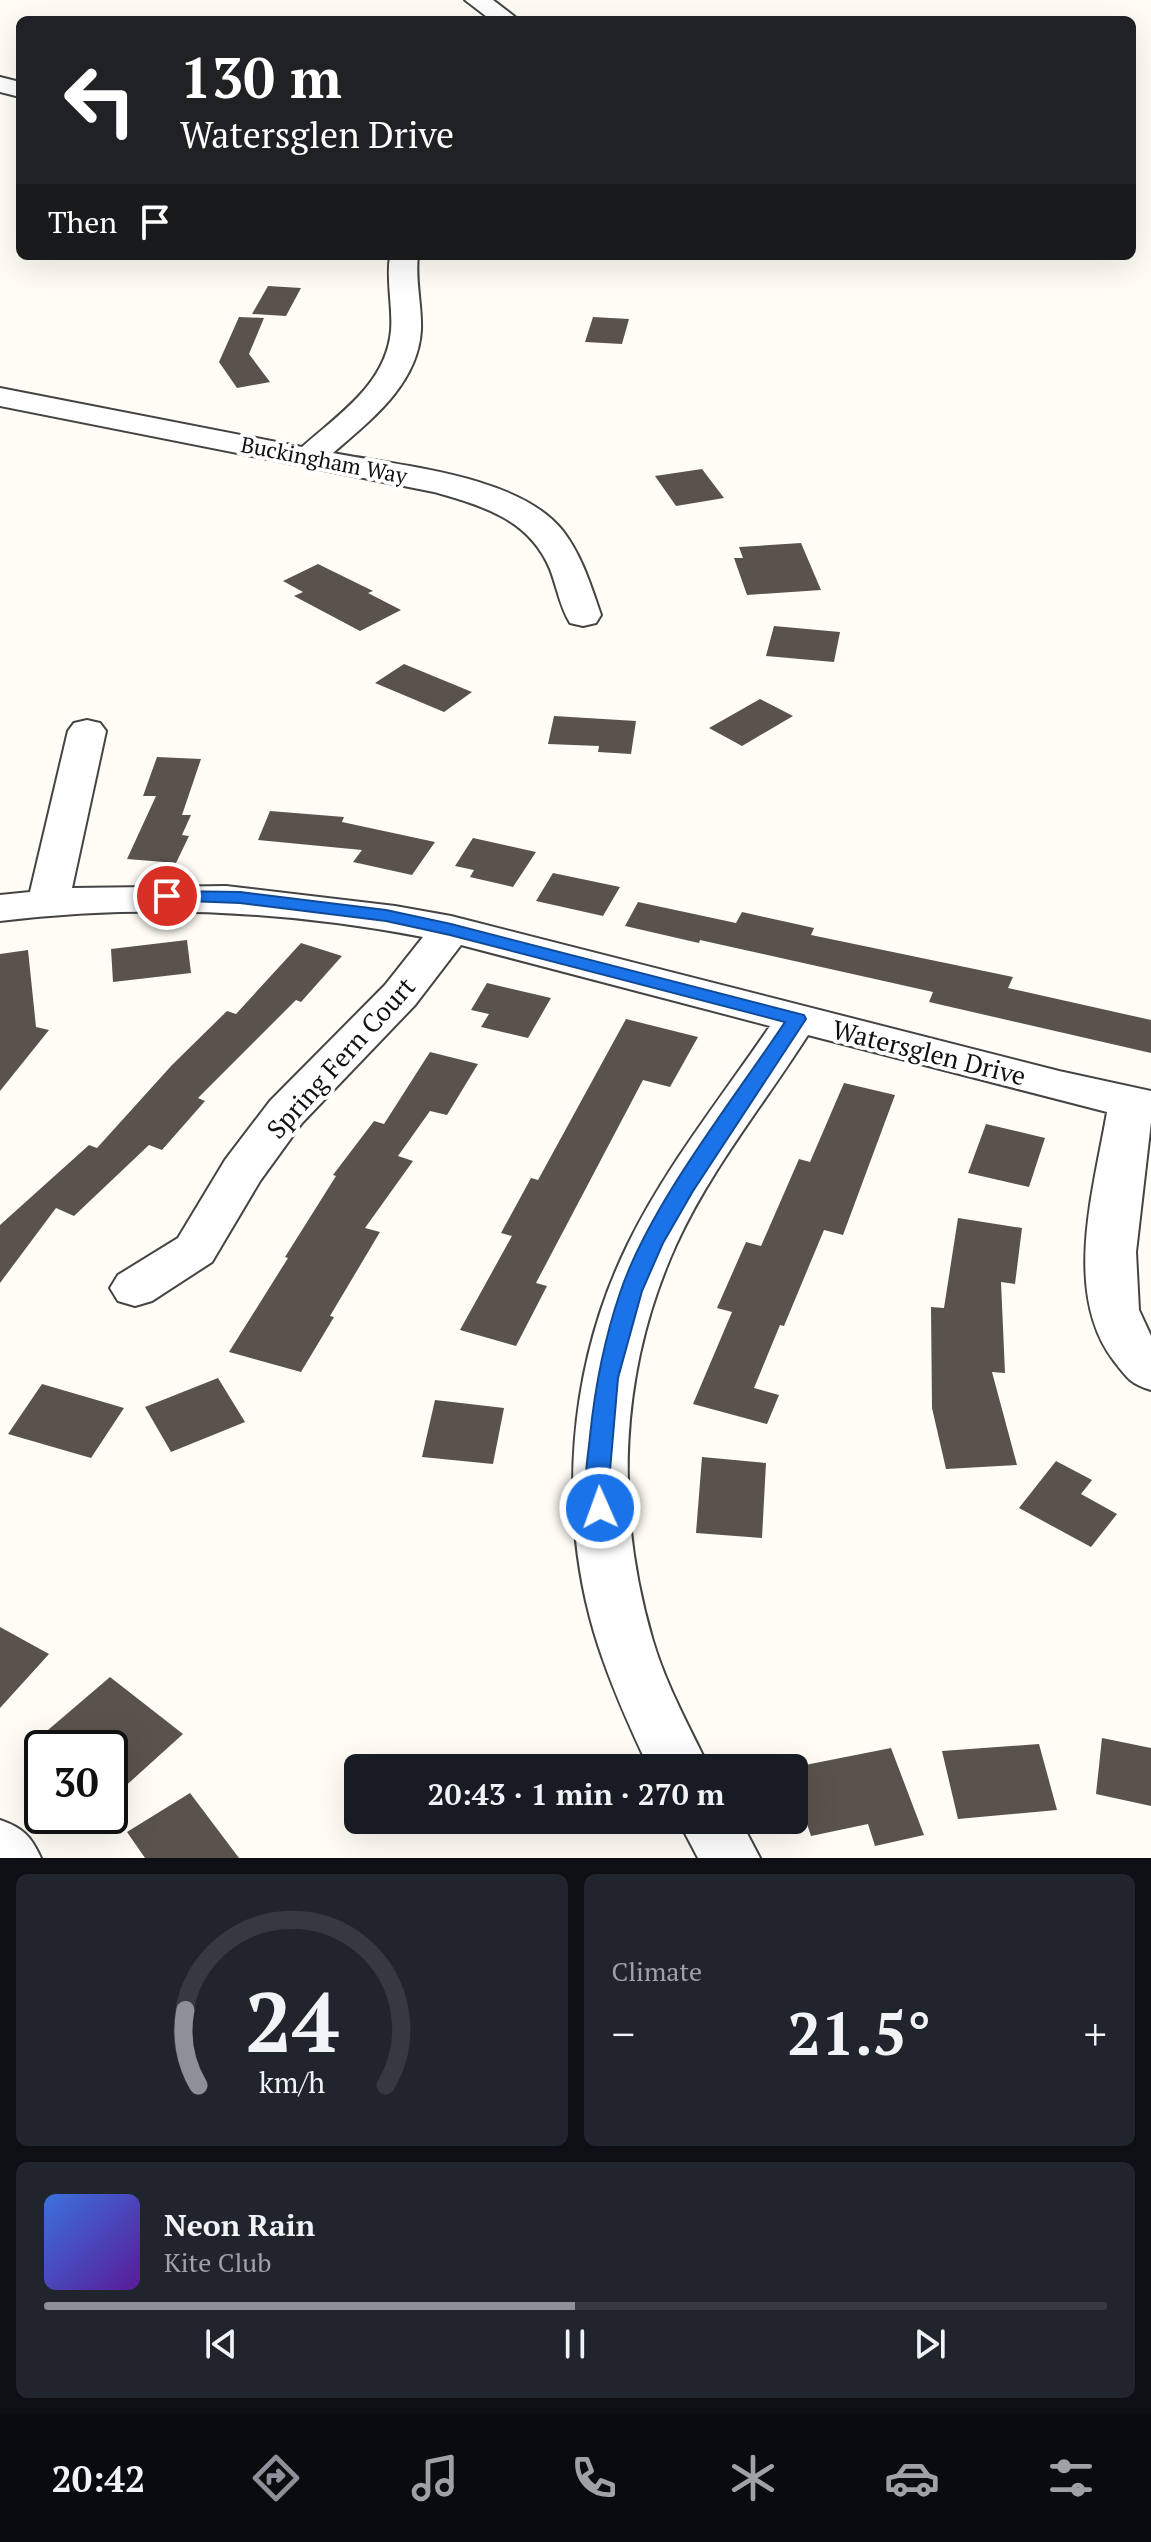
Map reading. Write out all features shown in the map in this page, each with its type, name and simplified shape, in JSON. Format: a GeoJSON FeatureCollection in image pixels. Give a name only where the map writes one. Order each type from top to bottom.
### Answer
{"type":"FeatureCollection","features":[{"type":"Feature","properties":{"kind":"street"},"geometry":{"type":"LineString","coordinates":[[477,0],[501,16]]}},
{"type":"Feature","properties":{"kind":"street"},"geometry":{"type":"LineString","coordinates":[[309,457],[383,389],[397,371],[404,352],[406,327],[402,304],[404,260]]}},
{"type":"Feature","properties":{"kind":"street","name":"Buckingham Way"},"geometry":{"type":"LineString","coordinates":[[0,397],[309,457],[507,502],[530,515],[551,536],[583,615]]}},
{"type":"Feature","properties":{"kind":"street"},"geometry":{"type":"LineString","coordinates":[[48,902],[87,731]]}},
{"type":"Feature","properties":{"kind":"street","name":"Watersglen Drive"},"geometry":{"type":"LineString","coordinates":[[0,908],[144,896],[240,898],[325,906],[451,929],[1141,1105]]}},
{"type":"Feature","properties":{"kind":"street","name":"Spring Fern Court"},"geometry":{"type":"LineString","coordinates":[[135,1288],[195,1250],[242,1171],[286,1112],[400,995],[451,929]]}},
{"type":"Feature","properties":{"kind":"street"},"geometry":{"type":"LineString","coordinates":[[671,1754],[626,1648],[605,1561],[597,1482],[607,1378],[631,1291],[653,1243],[685,1188],[797,1019]]}},
{"type":"Feature","properties":{"kind":"street"},"geometry":{"type":"LineString","coordinates":[[1141,1105],[1114,1214],[1112,1288],[1114,1311],[1122,1332],[1151,1371]]}},
{"type":"Feature","properties":{"kind":"street"},"geometry":{"type":"LineString","coordinates":[[716,1834],[730,1858]]}},
{"type":"Feature","properties":{"kind":"street"},"geometry":{"type":"LineString","coordinates":[[0,1847],[11,1858]]}},
{"type":"Feature","properties":{"kind":"building"},"geometry":{"type":"Polygon","coordinates":[[[268,286],[301,288],[286,316],[252,314],[268,286]]]}},
{"type":"Feature","properties":{"kind":"building"},"geometry":{"type":"Polygon","coordinates":[[[239,317],[264,318],[249,354],[270,382],[237,388],[219,362],[239,317]]]}},
{"type":"Feature","properties":{"kind":"building"},"geometry":{"type":"Polygon","coordinates":[[[593,317],[629,319],[622,344],[585,342],[593,317]]]}},
{"type":"Feature","properties":{"kind":"building"},"geometry":{"type":"Polygon","coordinates":[[[702,469],[724,498],[676,506],[655,476],[702,469]]]}},
{"type":"Feature","properties":{"kind":"building"},"geometry":{"type":"Polygon","coordinates":[[[801,543],[821,590],[747,595],[734,558],[743,558],[739,547],[801,543]]]}},
{"type":"Feature","properties":{"kind":"building"},"geometry":{"type":"Polygon","coordinates":[[[318,564],[373,591],[368,593],[401,610],[360,631],[294,596],[303,592],[283,581],[318,564]]]}},
{"type":"Feature","properties":{"kind":"building"},"geometry":{"type":"Polygon","coordinates":[[[774,626],[840,632],[834,662],[766,656],[774,626]]]}},
{"type":"Feature","properties":{"kind":"building"},"geometry":{"type":"Polygon","coordinates":[[[404,664],[472,692],[444,712],[375,683],[404,664]]]}},
{"type":"Feature","properties":{"kind":"building"},"geometry":{"type":"Polygon","coordinates":[[[760,699],[793,716],[742,746],[709,728],[760,699]]]}},
{"type":"Feature","properties":{"kind":"building"},"geometry":{"type":"Polygon","coordinates":[[[554,716],[636,721],[631,754],[598,752],[599,746],[548,744],[554,716]]]}},
{"type":"Feature","properties":{"kind":"building"},"geometry":{"type":"Polygon","coordinates":[[[157,757],[201,759],[182,815],[191,815],[182,835],[189,836],[176,863],[127,859],[156,796],[143,796],[157,757]]]}},
{"type":"Feature","properties":{"kind":"building"},"geometry":{"type":"Polygon","coordinates":[[[270,811],[344,817],[342,822],[435,842],[412,875],[353,862],[362,850],[258,840],[270,811]]]}},
{"type":"Feature","properties":{"kind":"building"},"geometry":{"type":"Polygon","coordinates":[[[473,838],[536,852],[513,887],[470,877],[474,870],[455,866],[473,838]]]}},
{"type":"Feature","properties":{"kind":"building"},"geometry":{"type":"Polygon","coordinates":[[[553,873],[620,887],[603,916],[536,901],[553,873]]]}},
{"type":"Feature","properties":{"kind":"building"},"geometry":{"type":"Polygon","coordinates":[[[638,902],[736,923],[742,912],[814,928],[811,935],[1013,977],[1008,988],[1151,1020],[1151,1053],[929,1002],[933,992],[625,926],[638,902]]]}},
{"type":"Feature","properties":{"kind":"building"},"geometry":{"type":"Polygon","coordinates":[[[187,940],[191,973],[113,982],[111,949],[187,940]]]}},
{"type":"Feature","properties":{"kind":"building"},"geometry":{"type":"Polygon","coordinates":[[[301,943],[342,956],[301,1002],[296,1000],[198,1098],[205,1101],[162,1150],[149,1145],[74,1216],[56,1208],[0,1283],[0,1225],[89,1145],[97,1148],[172,1065],[227,1011],[236,1014],[301,943]]]}},
{"type":"Feature","properties":{"kind":"building"},"geometry":{"type":"Polygon","coordinates":[[[28,950],[36,1027],[49,1030],[0,1091],[0,954],[28,950]]]}},
{"type":"Feature","properties":{"kind":"building"},"geometry":{"type":"Polygon","coordinates":[[[487,983],[551,998],[528,1038],[481,1027],[489,1014],[471,1010],[487,983]]]}},
{"type":"Feature","properties":{"kind":"building"},"geometry":{"type":"Polygon","coordinates":[[[626,1019],[698,1037],[670,1087],[643,1080],[536,1283],[547,1286],[516,1346],[460,1330],[512,1236],[501,1233],[531,1178],[538,1180],[626,1019]]]}},
{"type":"Feature","properties":{"kind":"building"},"geometry":{"type":"Polygon","coordinates":[[[430,1052],[478,1064],[447,1115],[430,1111],[398,1156],[413,1161],[365,1228],[380,1232],[301,1372],[229,1352],[288,1258],[285,1257],[336,1176],[333,1175],[374,1121],[384,1124],[430,1052]]]}},
{"type":"Feature","properties":{"kind":"building"},"geometry":{"type":"Polygon","coordinates":[[[844,1083],[895,1095],[843,1235],[824,1230],[754,1388],[779,1395],[767,1424],[693,1404],[732,1312],[717,1308],[746,1242],[761,1246],[799,1159],[810,1162],[844,1083]]]}},
{"type":"Feature","properties":{"kind":"building"},"geometry":{"type":"Polygon","coordinates":[[[986,1124],[1045,1138],[1029,1187],[968,1173],[986,1124]]]}},
{"type":"Feature","properties":{"kind":"building"},"geometry":{"type":"Polygon","coordinates":[[[958,1218],[1022,1228],[1015,1284],[1001,1282],[1005,1373],[992,1372],[1017,1465],[946,1469],[932,1408],[931,1307],[944,1308],[958,1218]]]}},
{"type":"Feature","properties":{"kind":"building"},"geometry":{"type":"Polygon","coordinates":[[[218,1378],[245,1422],[171,1452],[145,1407],[218,1378]]]}},
{"type":"Feature","properties":{"kind":"building"},"geometry":{"type":"Polygon","coordinates":[[[42,1384],[124,1408],[91,1458],[8,1434],[42,1384]]]}},
{"type":"Feature","properties":{"kind":"building"},"geometry":{"type":"Polygon","coordinates":[[[435,1400],[504,1408],[493,1464],[422,1457],[435,1400]]]}},
{"type":"Feature","properties":{"kind":"building"},"geometry":{"type":"Polygon","coordinates":[[[702,1457],[766,1463],[762,1538],[696,1533],[702,1457]]]}},
{"type":"Feature","properties":{"kind":"building"},"geometry":{"type":"Polygon","coordinates":[[[1056,1461],[1092,1480],[1081,1494],[1117,1514],[1091,1547],[1019,1508],[1056,1461]]]}},
{"type":"Feature","properties":{"kind":"building"},"geometry":{"type":"Polygon","coordinates":[[[0,1627],[49,1654],[0,1708],[0,1627]]]}},
{"type":"Feature","properties":{"kind":"building"},"geometry":{"type":"Polygon","coordinates":[[[110,1677],[183,1734],[128,1784],[128,1730],[48,1730],[110,1677]]]}},
{"type":"Feature","properties":{"kind":"building"},"geometry":{"type":"Polygon","coordinates":[[[1102,1738],[1151,1748],[1151,1806],[1096,1794],[1102,1738]]]}},
{"type":"Feature","properties":{"kind":"building"},"geometry":{"type":"Polygon","coordinates":[[[1039,1744],[1057,1810],[958,1819],[942,1751],[1039,1744]]]}},
{"type":"Feature","properties":{"kind":"building"},"geometry":{"type":"Polygon","coordinates":[[[891,1748],[924,1835],[875,1846],[868,1824],[811,1836],[808,1827],[808,1764],[891,1748]]]}},
{"type":"Feature","properties":{"kind":"building"},"geometry":{"type":"Polygon","coordinates":[[[190,1793],[239,1858],[145,1858],[128,1831],[190,1793]]]}},
{"type":"Feature","properties":{"kind":"route"},"geometry":{"type":"LineString","coordinates":[[167,896],[310,904],[386,915],[797,1019],[685,1188],[653,1243],[631,1291],[607,1378],[597,1482],[600,1508]]}}]}
